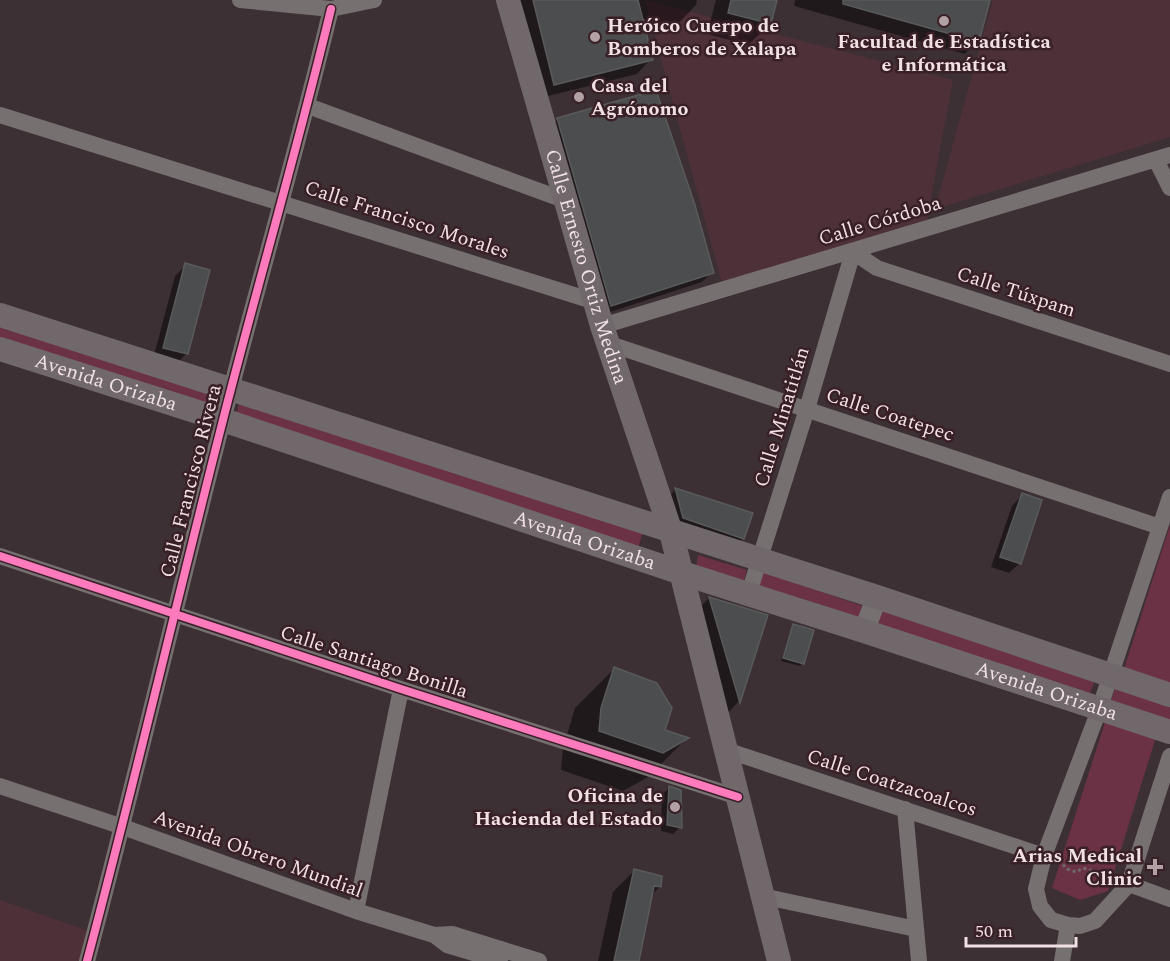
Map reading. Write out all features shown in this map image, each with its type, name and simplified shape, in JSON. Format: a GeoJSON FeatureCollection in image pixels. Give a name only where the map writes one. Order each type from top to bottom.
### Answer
{"type":"FeatureCollection","features":[{"type":"Feature","properties":{"kind":"main road","name":"Calle Ernesto Ortiz Medina"},"geometry":{"type":"LineString","coordinates":[[508,0],[564,200],[605,334],[671,531],[779,961]]}},
{"type":"Feature","properties":{"kind":"main road","name":"Avenida Orizaba"},"geometry":{"type":"LineString","coordinates":[[0,315],[877,597],[1170,695]]}},
{"type":"Feature","properties":{"kind":"main road","name":"Avenida Orizaba"},"geometry":{"type":"LineString","coordinates":[[0,349],[223,420],[1170,732]]}},
{"type":"Feature","properties":{"kind":"street"},"geometry":{"type":"LineString","coordinates":[[240,0],[331,9],[374,0]]}},
{"type":"Feature","properties":{"kind":"street","name":"Calle Francisco Rivera"},"geometry":{"type":"LineString","coordinates":[[87,961],[123,827],[223,420],[308,106],[331,9]]}},
{"type":"Feature","properties":{"kind":"street"},"geometry":{"type":"LineString","coordinates":[[308,106],[564,200]]}},
{"type":"Feature","properties":{"kind":"street","name":"Calle Francisco Morales"},"geometry":{"type":"LineString","coordinates":[[0,115],[596,302]]}},
{"type":"Feature","properties":{"kind":"street"},"geometry":{"type":"LineString","coordinates":[[1163,158],[1170,188]]}},
{"type":"Feature","properties":{"kind":"street","name":"Calle Córdoba"},"geometry":{"type":"LineString","coordinates":[[605,334],[853,252],[1163,158]]}},
{"type":"Feature","properties":{"kind":"street","name":"Calle Túxpam"},"geometry":{"type":"LineString","coordinates":[[853,252],[877,268],[1170,364]]}},
{"type":"Feature","properties":{"kind":"street","name":"Calle Minatitlán"},"geometry":{"type":"LineString","coordinates":[[748,593],[807,409],[853,252]]}},
{"type":"Feature","properties":{"kind":"street","name":"Calle Coatepec"},"geometry":{"type":"LineString","coordinates":[[605,334],[807,409],[1160,527]]}},
{"type":"Feature","properties":{"kind":"street"},"geometry":{"type":"LineString","coordinates":[[1170,497],[1099,710],[1044,856],[1036,888],[1040,906],[1051,920],[1080,926],[1095,921],[1129,884],[1170,756]]}},
{"type":"Feature","properties":{"kind":"street","name":"Calle Santiago Bonilla"},"geometry":{"type":"LineString","coordinates":[[0,556],[401,689],[738,797]]}},
{"type":"Feature","properties":{"kind":"street"},"geometry":{"type":"LineString","coordinates":[[864,631],[877,597]]}},
{"type":"Feature","properties":{"kind":"street"},"geometry":{"type":"LineString","coordinates":[[356,911],[401,689]]}},
{"type":"Feature","properties":{"kind":"street","name":"Calle Coatzacoalcos"},"geometry":{"type":"LineString","coordinates":[[726,750],[1044,856]]}},
{"type":"Feature","properties":{"kind":"street","name":"Avenida Obrero Mundial"},"geometry":{"type":"LineString","coordinates":[[0,786],[123,827],[356,911],[434,935],[452,934],[539,961]]}},
{"type":"Feature","properties":{"kind":"street"},"geometry":{"type":"LineString","coordinates":[[905,809],[919,961]]}},
{"type":"Feature","properties":{"kind":"street"},"geometry":{"type":"LineString","coordinates":[[1129,884],[1170,899]]}},
{"type":"Feature","properties":{"kind":"street"},"geometry":{"type":"LineString","coordinates":[[762,896],[916,929]]}},
{"type":"Feature","properties":{"kind":"street"},"geometry":{"type":"LineString","coordinates":[[1062,961],[1068,925]]}},
{"type":"Feature","properties":{"kind":"street","name":"Avenida Obrero Mundial"},"geometry":{"type":"LineString","coordinates":[[434,935],[447,945],[500,961]]}},
{"type":"Feature","properties":{"kind":"path"},"geometry":{"type":"LineString","coordinates":[[1044,856],[1060,860],[1067,869],[1076,872],[1083,868],[1129,884]]}},
{"type":"Feature","properties":{"kind":"shaded area"},"geometry":{"type":"Polygon","coordinates":[[[645,0],[953,80],[926,224],[722,283],[645,0]]]}},
{"type":"Feature","properties":{"kind":"shaded area"},"geometry":{"type":"Polygon","coordinates":[[[993,0],[1170,0],[1170,137],[935,209],[993,0]]]}},
{"type":"Feature","properties":{"kind":"shaded area"},"geometry":{"type":"Polygon","coordinates":[[[0,320],[217,390],[211,409],[0,341],[0,320]]]}},
{"type":"Feature","properties":{"kind":"shaded area"},"geometry":{"type":"Polygon","coordinates":[[[240,401],[644,529],[638,548],[235,418],[240,401]]]}},
{"type":"Feature","properties":{"kind":"shaded area"},"geometry":{"type":"Polygon","coordinates":[[[1170,525],[1170,688],[1123,672],[1170,525]]]}},
{"type":"Feature","properties":{"kind":"shaded area"},"geometry":{"type":"Polygon","coordinates":[[[698,555],[747,570],[741,589],[695,575],[698,555]]]}},
{"type":"Feature","properties":{"kind":"shaded area"},"geometry":{"type":"Polygon","coordinates":[[[762,571],[868,608],[862,623],[755,588],[762,571]]]}},
{"type":"Feature","properties":{"kind":"shaded area"},"geometry":{"type":"Polygon","coordinates":[[[881,606],[1096,677],[1090,693],[874,625],[881,606]]]}},
{"type":"Feature","properties":{"kind":"shaded area"},"geometry":{"type":"Polygon","coordinates":[[[1116,686],[1170,705],[1170,727],[1109,707],[1116,686]]]}},
{"type":"Feature","properties":{"kind":"shaded area"},"geometry":{"type":"Polygon","coordinates":[[[1107,716],[1157,734],[1108,891],[1080,900],[1052,888],[1107,716]]]}},
{"type":"Feature","properties":{"kind":"shaded area"},"geometry":{"type":"Polygon","coordinates":[[[0,900],[89,931],[81,961],[0,961],[0,900]]]}},
{"type":"Feature","properties":{"kind":"building","name":"Heróico Cuerpo de Bomberos de Xalapa"},"geometry":{"type":"Polygon","coordinates":[[[533,0],[638,0],[653,60],[554,85],[533,0]]]}},
{"type":"Feature","properties":{"kind":"building"},"geometry":{"type":"Polygon","coordinates":[[[731,0],[777,0],[771,24],[728,13],[731,0]]]}},
{"type":"Feature","properties":{"kind":"building","name":"Facultad de Estadística e Informática"},"geometry":{"type":"Polygon","coordinates":[[[843,0],[990,0],[979,42],[843,4],[843,0]]]}},
{"type":"Feature","properties":{"kind":"building"},"geometry":{"type":"Polygon","coordinates":[[[656,90],[695,205],[714,273],[611,306],[557,118],[656,90]]]}},
{"type":"Feature","properties":{"kind":"building"},"geometry":{"type":"Polygon","coordinates":[[[185,263],[210,270],[188,354],[163,348],[185,263]]]}},
{"type":"Feature","properties":{"kind":"building"},"geometry":{"type":"Polygon","coordinates":[[[675,488],[753,513],[744,539],[683,518],[675,488]]]}},
{"type":"Feature","properties":{"kind":"building"},"geometry":{"type":"Polygon","coordinates":[[[1022,493],[1042,500],[1021,564],[1000,557],[1022,493]]]}},
{"type":"Feature","properties":{"kind":"building"},"geometry":{"type":"Polygon","coordinates":[[[709,597],[768,615],[740,703],[709,597]]]}},
{"type":"Feature","properties":{"kind":"building"},"geometry":{"type":"Polygon","coordinates":[[[793,624],[814,630],[804,664],[783,658],[793,624]]]}},
{"type":"Feature","properties":{"kind":"building"},"geometry":{"type":"Polygon","coordinates":[[[614,667],[657,683],[672,708],[665,730],[689,738],[663,753],[599,731],[601,708],[614,667]]]}},
{"type":"Feature","properties":{"kind":"building","name":"Oficina de Hacienda del Estado"},"geometry":{"type":"Polygon","coordinates":[[[669,786],[681,790],[682,828],[667,825],[669,786]]]}},
{"type":"Feature","properties":{"kind":"building"},"geometry":{"type":"Polygon","coordinates":[[[634,869],[662,876],[661,887],[654,886],[639,961],[614,961],[634,869]]]}},
{"type":"Feature","properties":{"kind":"cycle path"},"geometry":{"type":"LineString","coordinates":[[87,961],[223,420],[331,9]]}},
{"type":"Feature","properties":{"kind":"cycle path"},"geometry":{"type":"LineString","coordinates":[[0,556],[401,689],[738,797]]}},
{"type":"Feature","properties":{"kind":"place","name":"Facultad de Estadística e Informática"},"geometry":{"type":"Point","coordinates":[944,21]}},
{"type":"Feature","properties":{"kind":"place","name":"Heróico Cuerpo de Bomberos de Xalapa"},"geometry":{"type":"Point","coordinates":[595,37]}},
{"type":"Feature","properties":{"kind":"place","name":"Casa del Agrónomo"},"geometry":{"type":"Point","coordinates":[579,97]}},
{"type":"Feature","properties":{"kind":"place","name":"Oficina de Hacienda del Estado"},"geometry":{"type":"Point","coordinates":[675,807]}},
{"type":"Feature","properties":{"kind":"place","name":"Arias Medical Clinic"},"geometry":{"type":"Point","coordinates":[1155,867]}}]}
